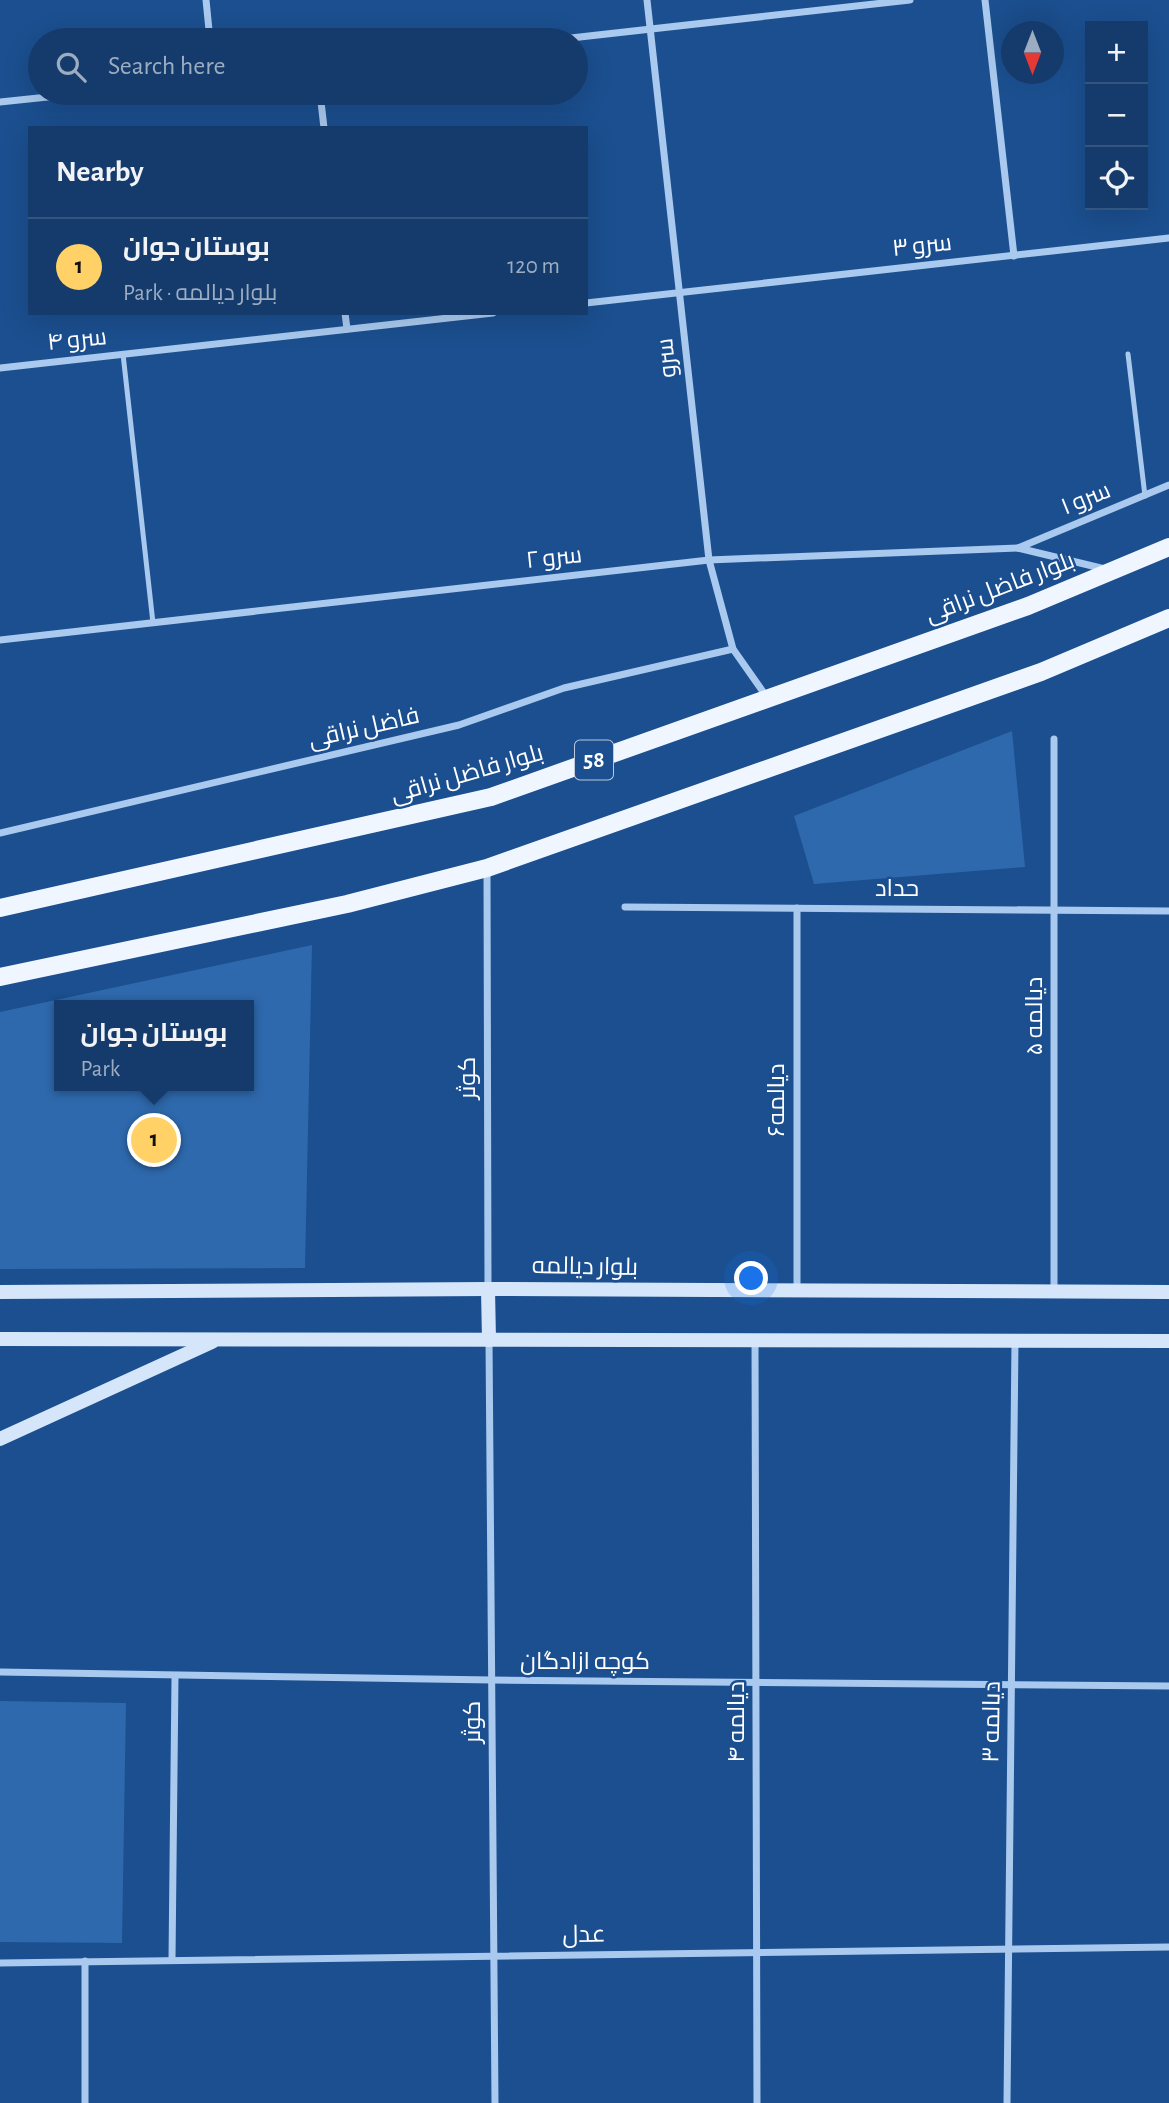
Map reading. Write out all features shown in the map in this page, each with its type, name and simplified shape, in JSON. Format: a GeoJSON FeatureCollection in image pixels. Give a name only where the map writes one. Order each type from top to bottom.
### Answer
{"type":"FeatureCollection","features":[{"type":"Feature","properties":{"kind":"main road","name":"بلوار فاضل نراقی"},"geometry":{"type":"LineString","coordinates":[[0,908],[491,797],[1028,606],[1169,547]]}},
{"type":"Feature","properties":{"kind":"main road"},"geometry":{"type":"LineString","coordinates":[[0,977],[347,904],[487,867],[1041,672],[1169,618]]}},
{"type":"Feature","properties":{"kind":"street"},"geometry":{"type":"LineString","coordinates":[[206,0],[209,28]]}},
{"type":"Feature","properties":{"kind":"street","name":"سرو"},"geometry":{"type":"LineString","coordinates":[[647,0],[709,560],[733,649],[768,698]]}},
{"type":"Feature","properties":{"kind":"street"},"geometry":{"type":"LineString","coordinates":[[588,36],[910,0]]}},
{"type":"Feature","properties":{"kind":"street"},"geometry":{"type":"LineString","coordinates":[[985,0],[1014,256]]}},
{"type":"Feature","properties":{"kind":"street"},"geometry":{"type":"LineString","coordinates":[[0,102],[28,99]]}},
{"type":"Feature","properties":{"kind":"street"},"geometry":{"type":"LineString","coordinates":[[321,105],[324,126]]}},
{"type":"Feature","properties":{"kind":"street","name":"سرو ۳"},"geometry":{"type":"LineString","coordinates":[[679,293],[1169,239]]}},
{"type":"Feature","properties":{"kind":"street"},"geometry":{"type":"LineString","coordinates":[[588,303],[679,293]]}},
{"type":"Feature","properties":{"kind":"street"},"geometry":{"type":"LineString","coordinates":[[345,315],[347,329]]}},
{"type":"Feature","properties":{"kind":"street","name":"سرو ۴"},"geometry":{"type":"LineString","coordinates":[[0,368],[475,315]]}},
{"type":"Feature","properties":{"kind":"street","name":"سرو ۱"},"geometry":{"type":"LineString","coordinates":[[1018,548],[1169,485]]}},
{"type":"Feature","properties":{"kind":"street","name":"سرو ۲"},"geometry":{"type":"LineString","coordinates":[[0,640],[709,560],[1018,548],[1112,571]]}},
{"type":"Feature","properties":{"kind":"street","name":"فاضل نراقی"},"geometry":{"type":"LineString","coordinates":[[0,832],[459,725],[564,688],[733,649]]}},
{"type":"Feature","properties":{"kind":"street","name":"دیالمه ۵"},"geometry":{"type":"LineString","coordinates":[[1054,739],[1054,1293]]}},
{"type":"Feature","properties":{"kind":"street","name":"کوثر"},"geometry":{"type":"LineString","coordinates":[[487,867],[488,1289]]}},
{"type":"Feature","properties":{"kind":"street","name":"حداد"},"geometry":{"type":"LineString","coordinates":[[625,907],[1169,911]]}},
{"type":"Feature","properties":{"kind":"street","name":"دیالمه۶"},"geometry":{"type":"LineString","coordinates":[[797,908],[797,1293]]}},
{"type":"Feature","properties":{"kind":"street"},"geometry":{"type":"LineString","coordinates":[[488,1289],[489,1340]]}},
{"type":"Feature","properties":{"kind":"street","name":"بلوار دیالمه"},"geometry":{"type":"LineString","coordinates":[[0,1292],[488,1289],[797,1293],[1169,1292]]}},
{"type":"Feature","properties":{"kind":"street"},"geometry":{"type":"LineString","coordinates":[[0,1339],[1169,1341]]}},
{"type":"Feature","properties":{"kind":"street"},"geometry":{"type":"LineString","coordinates":[[0,1439],[216,1340]]}},
{"type":"Feature","properties":{"kind":"street","name":"کوثر"},"geometry":{"type":"LineString","coordinates":[[489,1340],[495,2103]]}},
{"type":"Feature","properties":{"kind":"street","name":"دیالمه ۴"},"geometry":{"type":"LineString","coordinates":[[755,1341],[757,2103]]}},
{"type":"Feature","properties":{"kind":"street","name":"دیالمه ۳"},"geometry":{"type":"LineString","coordinates":[[1007,2103],[1015,1341]]}},
{"type":"Feature","properties":{"kind":"street","name":"کوچه ازادگان"},"geometry":{"type":"LineString","coordinates":[[0,1672],[492,1681],[1169,1686]]}},
{"type":"Feature","properties":{"kind":"street"},"geometry":{"type":"LineString","coordinates":[[172,1960],[175,1676]]}},
{"type":"Feature","properties":{"kind":"street","name":"عدل"},"geometry":{"type":"LineString","coordinates":[[0,1963],[1169,1947]]}},
{"type":"Feature","properties":{"kind":"street"},"geometry":{"type":"LineString","coordinates":[[85,1961],[85,2103]]}},
{"type":"Feature","properties":{"kind":"lane"},"geometry":{"type":"LineString","coordinates":[[123,354],[153,623]]}},
{"type":"Feature","properties":{"kind":"lane"},"geometry":{"type":"LineString","coordinates":[[1128,354],[1144,496]]}},
{"type":"Feature","properties":{"kind":"shaded area"},"geometry":{"type":"Polygon","coordinates":[[[1012,731],[1025,867],[814,884],[794,816],[1012,731]]]}},
{"type":"Feature","properties":{"kind":"shaded area"},"geometry":{"type":"Polygon","coordinates":[[[312,945],[305,1268],[0,1269],[0,1012],[54,1000],[54,1091],[254,1091],[254,1000],[56,1000],[312,945]]]}},
{"type":"Feature","properties":{"kind":"shaded area"},"geometry":{"type":"Polygon","coordinates":[[[0,1701],[126,1703],[122,1943],[0,1942],[0,1701]]]}},
{"type":"Feature","properties":{"kind":"place","name":"بوستان جوان"},"geometry":{"type":"Point","coordinates":[154,1140]}}]}
